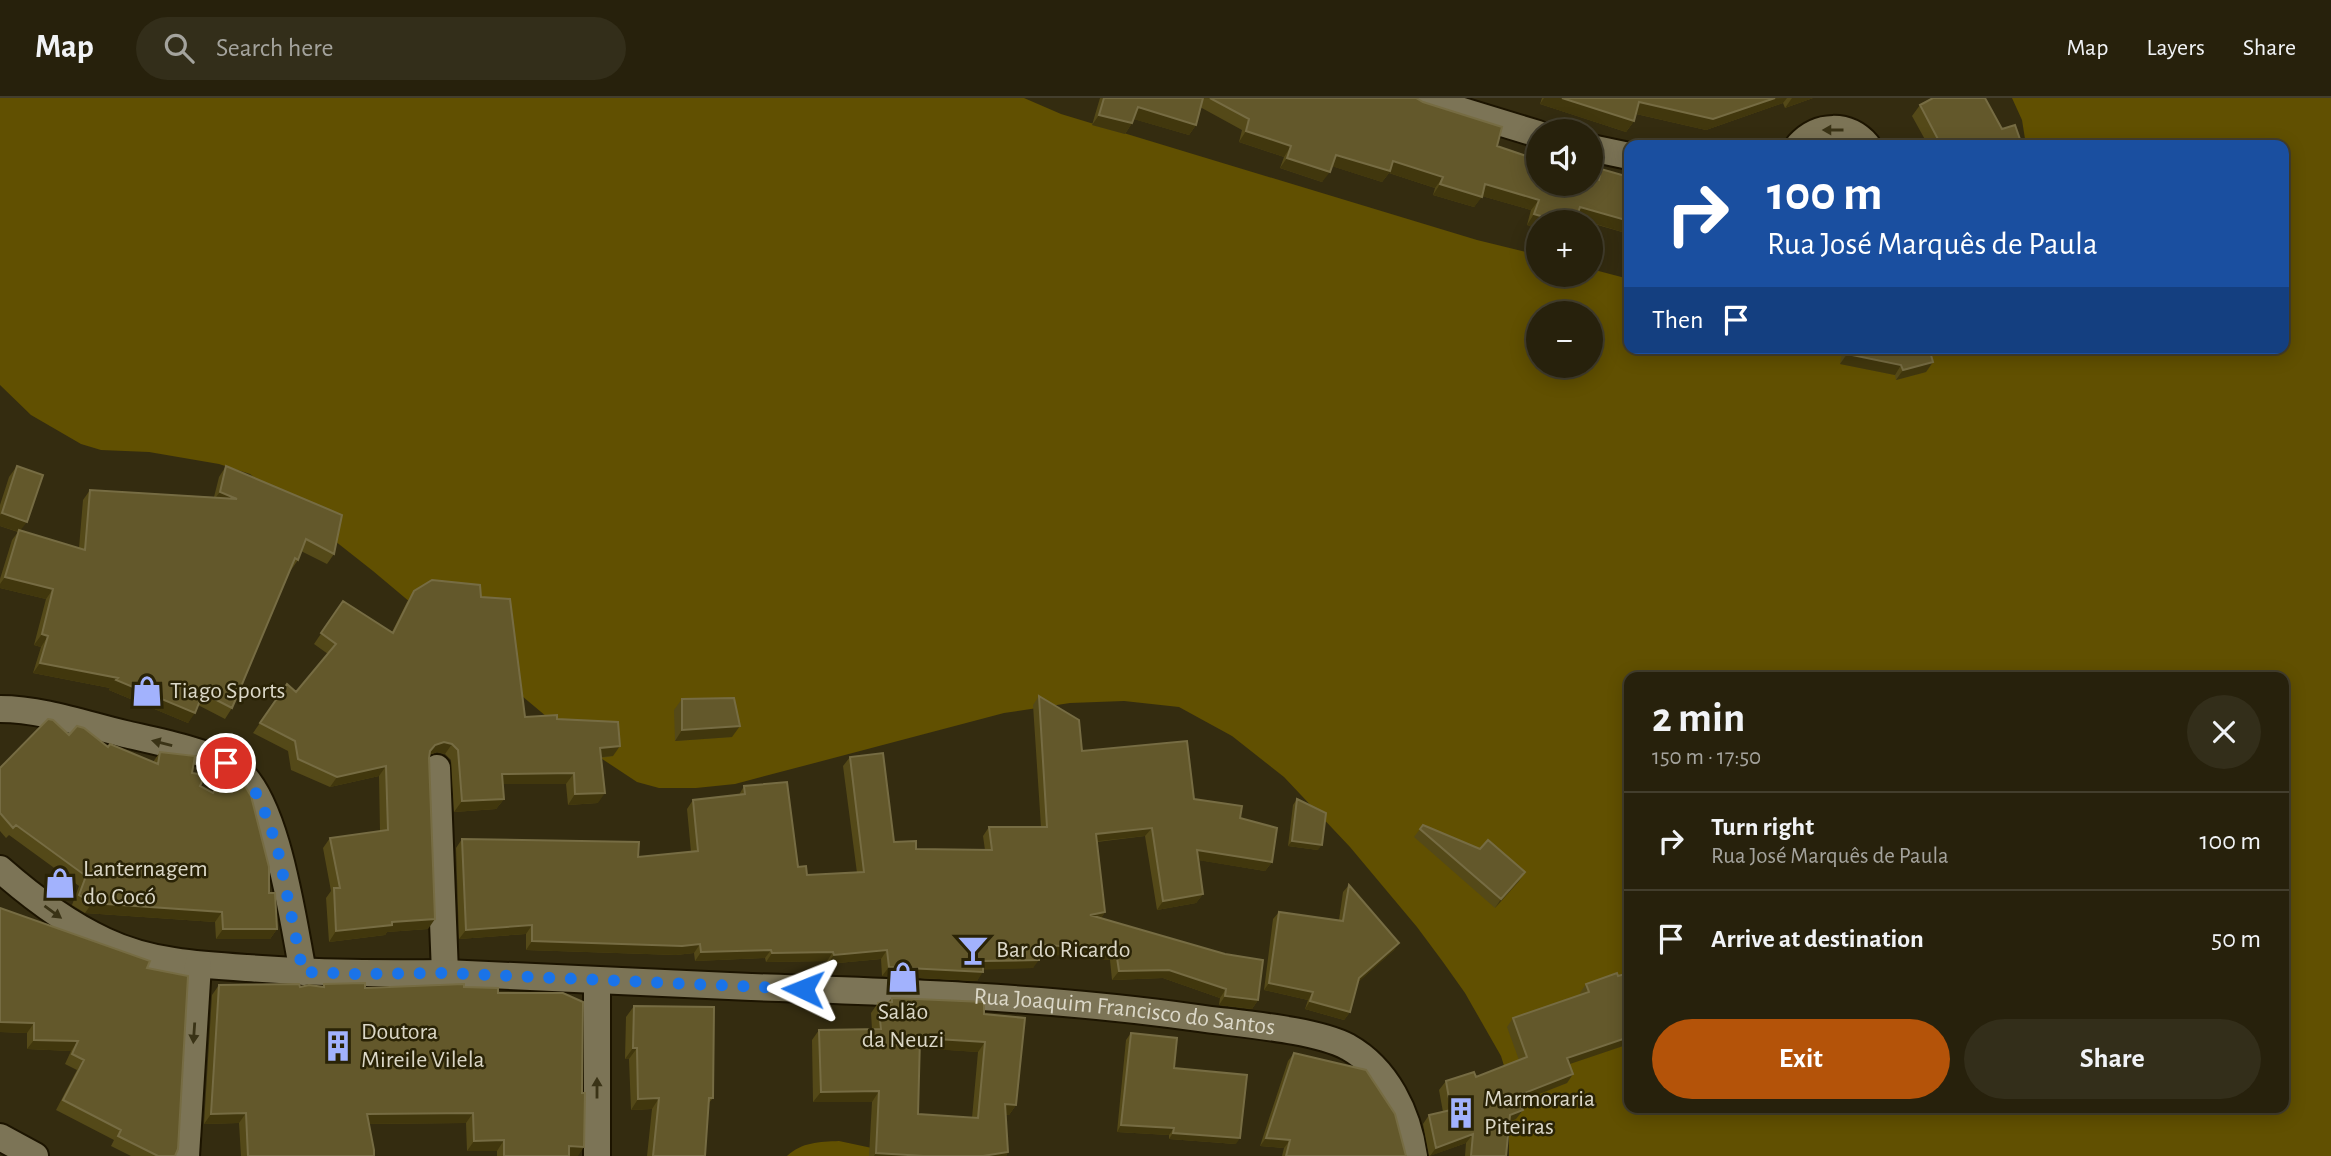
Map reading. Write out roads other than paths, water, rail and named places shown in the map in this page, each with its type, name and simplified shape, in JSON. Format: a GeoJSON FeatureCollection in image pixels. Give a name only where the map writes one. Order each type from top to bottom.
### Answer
{"type":"FeatureCollection","features":[{"type":"Feature","properties":{"kind":"street"},"geometry":{"type":"LineString","coordinates":[[1420,98],[1526,130]]}},
{"type":"Feature","properties":{"kind":"street"},"geometry":{"type":"LineString","coordinates":[[1806,140],[1816,132],[1831,128],[1853,133],[1861,140]]}},
{"type":"Feature","properties":{"kind":"street"},"geometry":{"type":"LineString","coordinates":[[1603,151],[1624,155]]}},
{"type":"Feature","properties":{"kind":"street"},"geometry":{"type":"LineString","coordinates":[[0,709],[32,711],[181,747],[236,769],[260,799],[277,846],[303,972]]}},
{"type":"Feature","properties":{"kind":"street"},"geometry":{"type":"LineString","coordinates":[[436,768],[445,973]]}},
{"type":"Feature","properties":{"kind":"street"},"geometry":{"type":"LineString","coordinates":[[0,869],[31,896],[65,920],[107,942],[143,955],[198,965],[186,1156]]}},
{"type":"Feature","properties":{"kind":"street","name":"Rua Joaquim Francisco do Santos"},"geometry":{"type":"LineString","coordinates":[[198,965],[303,972],[445,973],[956,994],[1165,1014],[1287,1031],[1334,1040],[1363,1058],[1385,1081],[1404,1114],[1414,1156]]}},
{"type":"Feature","properties":{"kind":"street"},"geometry":{"type":"LineString","coordinates":[[597,981],[597,1156]]}},
{"type":"Feature","properties":{"kind":"street"},"geometry":{"type":"LineString","coordinates":[[0,1138],[35,1156]]}},
{"type":"Feature","properties":{"kind":"place","name":"Tiago Sports"},"geometry":{"type":"Point","coordinates":[147,691]}},
{"type":"Feature","properties":{"kind":"place","name":"Lanternagem do Cocó"},"geometry":{"type":"Point","coordinates":[60,883]}},
{"type":"Feature","properties":{"kind":"place","name":"Bar do Ricardo"},"geometry":{"type":"Point","coordinates":[973,950]}},
{"type":"Feature","properties":{"kind":"place","name":"Salão da Neuzi"},"geometry":{"type":"Point","coordinates":[903,977]}},
{"type":"Feature","properties":{"kind":"place","name":"Doutora Mireile Vilela"},"geometry":{"type":"Point","coordinates":[338,1046]}},
{"type":"Feature","properties":{"kind":"place","name":"Marmoraria Piteiras"},"geometry":{"type":"Point","coordinates":[1461,1113]}}]}
